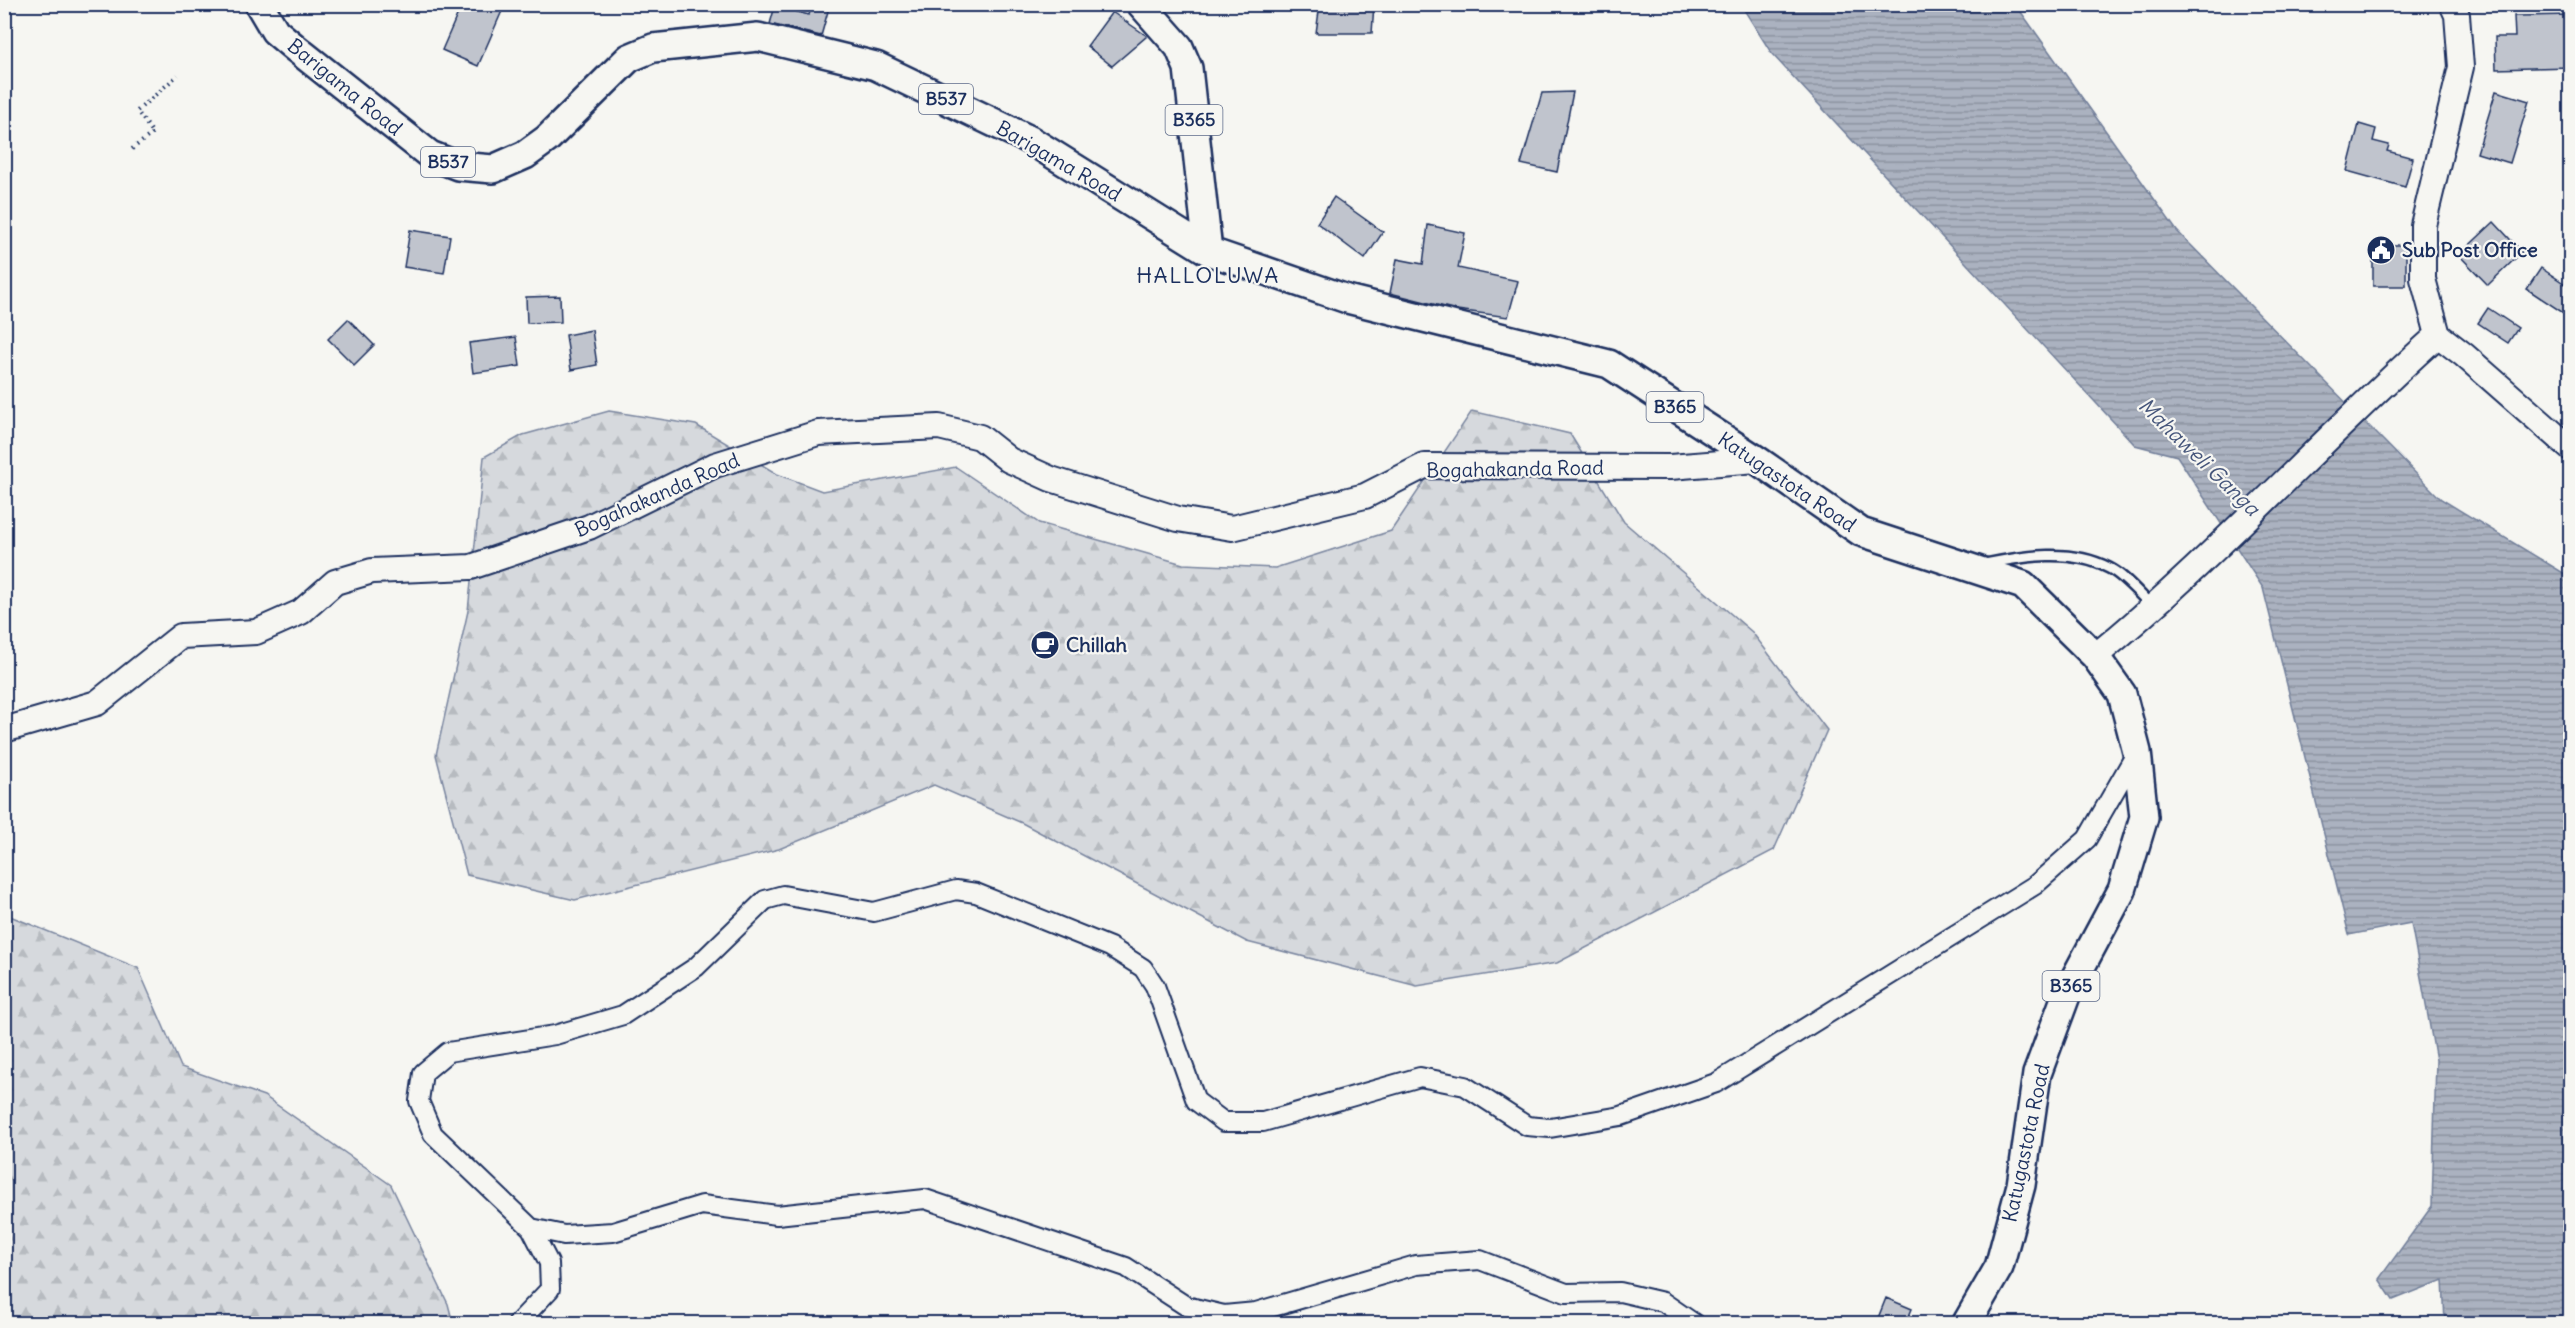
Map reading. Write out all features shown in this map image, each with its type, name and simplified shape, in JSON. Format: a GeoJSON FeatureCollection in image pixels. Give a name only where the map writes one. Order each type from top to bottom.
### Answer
{"type":"FeatureCollection","features":[{"type":"Feature","properties":{"kind":"main road","name":"Barigama Road"},"geometry":{"type":"LineString","coordinates":[[259,4],[275,31],[294,47],[430,155],[458,166],[493,169],[525,155],[547,139],[629,58],[653,48],[758,37],[876,66],[1030,140],[1208,251]]}},
{"type":"Feature","properties":{"kind":"main road","name":"B365"},"geometry":{"type":"LineString","coordinates":[[1141,4],[1179,47],[1188,68],[1208,251]]}},
{"type":"Feature","properties":{"kind":"main road","name":"Katugastota Road"},"geometry":{"type":"LineString","coordinates":[[1208,251],[1347,299],[1609,364],[1757,460],[1861,532],[1974,567],[2023,585],[2095,656],[2122,694],[2138,752],[2144,817],[2122,890],[2067,993],[2037,1074],[2021,1185],[1999,1267],[1966,1323]]}},
{"type":"Feature","properties":{"kind":"street"},"geometry":{"type":"LineString","coordinates":[[2458,10],[2461,66],[2423,225],[2424,279],[2438,335],[2571,448]]}},
{"type":"Feature","properties":{"kind":"street"},"geometry":{"type":"LineString","coordinates":[[2095,656],[2161,601],[2384,383],[2438,335]]}},
{"type":"Feature","properties":{"kind":"street","name":"Bogahakanda Road"},"geometry":{"type":"LineString","coordinates":[[4,730],[97,703],[182,636],[256,632],[301,612],[336,582],[372,571],[471,567],[589,527],[715,465],[818,433],[939,426],[980,438],[1009,460],[1051,479],[1178,519],[1232,528],[1365,496],[1424,466],[1670,467],[1757,460]]}},
{"type":"Feature","properties":{"kind":"street"},"geometry":{"type":"LineString","coordinates":[[518,1323],[550,1289],[549,1263],[531,1228],[433,1134],[419,1101],[423,1073],[448,1052],[555,1035],[623,1015],[696,967],[765,900],[783,895],[874,912],[956,890],[976,893],[1110,947],[1143,968],[1155,986],[1196,1101],[1224,1122],[1263,1122],[1420,1077],[1465,1086],[1527,1126],[1551,1128],[1621,1116],[1716,1083],[2035,885],[2087,839],[2138,752]]}},
{"type":"Feature","properties":{"kind":"street"},"geometry":{"type":"LineString","coordinates":[[531,1228],[564,1235],[613,1232],[702,1205],[777,1215],[925,1199],[1126,1268],[1186,1306],[1224,1315],[1256,1312],[1416,1265],[1480,1260],[1566,1293],[1620,1292],[1663,1302],[1695,1323]]}},
{"type":"Feature","properties":{"kind":"lane"},"geometry":{"type":"LineString","coordinates":[[1974,567],[2025,556],[2072,556],[2110,568],[2161,601]]}},
{"type":"Feature","properties":{"kind":"path"},"geometry":{"type":"LineString","coordinates":[[132,149],[153,133],[137,111],[178,75]]}},
{"type":"Feature","properties":{"kind":"green space"},"geometry":{"type":"Polygon","coordinates":[[[609,411],[696,425],[777,474],[822,491],[956,467],[1039,523],[1183,564],[1275,568],[1391,531],[1472,411],[1570,434],[1624,522],[1752,632],[1827,730],[1774,850],[1557,963],[1417,986],[1247,942],[1022,823],[934,785],[779,849],[575,900],[467,875],[436,755],[468,611],[484,457],[523,435],[609,411]]]}},
{"type":"Feature","properties":{"kind":"green space"},"geometry":{"type":"Polygon","coordinates":[[[5,914],[138,968],[181,1067],[264,1096],[391,1185],[448,1304],[453,1323],[5,1323],[5,914]]]}},
{"type":"Feature","properties":{"kind":"water","name":"Mahaweli Ganga"},"geometry":{"type":"Polygon","coordinates":[[[1741,5],[2016,5],[2177,231],[2441,499],[2570,577],[2570,1323],[2445,1323],[2443,1280],[2393,1300],[2379,1279],[2432,1206],[2436,1060],[2411,923],[2349,935],[2263,588],[2177,456],[2135,445],[1772,54],[1741,5]]]}},
{"type":"Feature","properties":{"kind":"building"},"geometry":{"type":"Polygon","coordinates":[[[462,4],[486,4],[502,11],[478,66],[442,50],[462,4]]]}},
{"type":"Feature","properties":{"kind":"building"},"geometry":{"type":"Polygon","coordinates":[[[812,4],[830,4],[821,36],[770,24],[775,6],[809,15],[812,4]]]}},
{"type":"Feature","properties":{"kind":"building"},"geometry":{"type":"Polygon","coordinates":[[[1320,4],[1374,4],[1372,33],[1316,33],[1320,4]]]}},
{"type":"Feature","properties":{"kind":"building"},"geometry":{"type":"Polygon","coordinates":[[[1112,12],[1147,36],[1112,66],[1087,46],[1112,12]]]}},
{"type":"Feature","properties":{"kind":"building"},"geometry":{"type":"Polygon","coordinates":[[[2571,15],[2571,67],[2496,69],[2495,37],[2515,37],[2514,16],[2571,15]]]}},
{"type":"Feature","properties":{"kind":"building"},"geometry":{"type":"Polygon","coordinates":[[[2496,91],[2529,101],[2510,163],[2477,153],[2496,91]]]}},
{"type":"Feature","properties":{"kind":"building"},"geometry":{"type":"Polygon","coordinates":[[[1573,92],[1557,172],[1521,164],[1542,93],[1573,92]]]}},
{"type":"Feature","properties":{"kind":"building"},"geometry":{"type":"Polygon","coordinates":[[[2359,124],[2376,129],[2373,141],[2389,145],[2387,151],[2413,158],[2405,187],[2347,171],[2359,124]]]}},
{"type":"Feature","properties":{"kind":"building"},"geometry":{"type":"Polygon","coordinates":[[[1334,197],[1383,232],[1365,259],[1317,223],[1334,197]]]}},
{"type":"Feature","properties":{"kind":"building"},"geometry":{"type":"Polygon","coordinates":[[[2494,222],[2522,252],[2488,285],[2459,255],[2494,222]]]}},
{"type":"Feature","properties":{"kind":"building"},"geometry":{"type":"Polygon","coordinates":[[[1428,225],[1465,233],[1458,268],[1518,281],[1508,317],[1457,310],[1390,293],[1397,259],[1423,264],[1428,225]]]}},
{"type":"Feature","properties":{"kind":"building"},"geometry":{"type":"Polygon","coordinates":[[[410,230],[450,236],[444,273],[404,267],[410,230]]]}},
{"type":"Feature","properties":{"kind":"building"},"geometry":{"type":"Polygon","coordinates":[[[2373,245],[2406,245],[2406,286],[2373,286],[2373,245]]]}},
{"type":"Feature","properties":{"kind":"building"},"geometry":{"type":"Polygon","coordinates":[[[2541,268],[2571,288],[2571,318],[2527,289],[2541,268]]]}},
{"type":"Feature","properties":{"kind":"building"},"geometry":{"type":"Polygon","coordinates":[[[560,296],[561,322],[527,323],[526,297],[560,296]]]}},
{"type":"Feature","properties":{"kind":"building"},"geometry":{"type":"Polygon","coordinates":[[[2488,308],[2518,328],[2508,343],[2478,323],[2488,308]]]}},
{"type":"Feature","properties":{"kind":"building"},"geometry":{"type":"Polygon","coordinates":[[[348,319],[374,345],[354,365],[328,339],[348,319]]]}},
{"type":"Feature","properties":{"kind":"building"},"geometry":{"type":"Polygon","coordinates":[[[592,330],[597,365],[571,370],[566,335],[592,330]]]}},
{"type":"Feature","properties":{"kind":"building"},"geometry":{"type":"Polygon","coordinates":[[[516,337],[520,366],[473,373],[469,343],[516,337]]]}},
{"type":"Feature","properties":{"kind":"building"},"geometry":{"type":"Polygon","coordinates":[[[1886,1298],[1912,1309],[1906,1323],[1876,1323],[1886,1298]]]}},
{"type":"Feature","properties":{"kind":"place","name":"Sub Post Office"},"geometry":{"type":"Point","coordinates":[2381,250]}},
{"type":"Feature","properties":{"kind":"place","name":"Chillah"},"geometry":{"type":"Point","coordinates":[1045,645]}},
{"type":"Feature","properties":{"kind":"district","name":"HALLOLUWA"},"geometry":{"type":"Point","coordinates":[1208,275]}}]}
